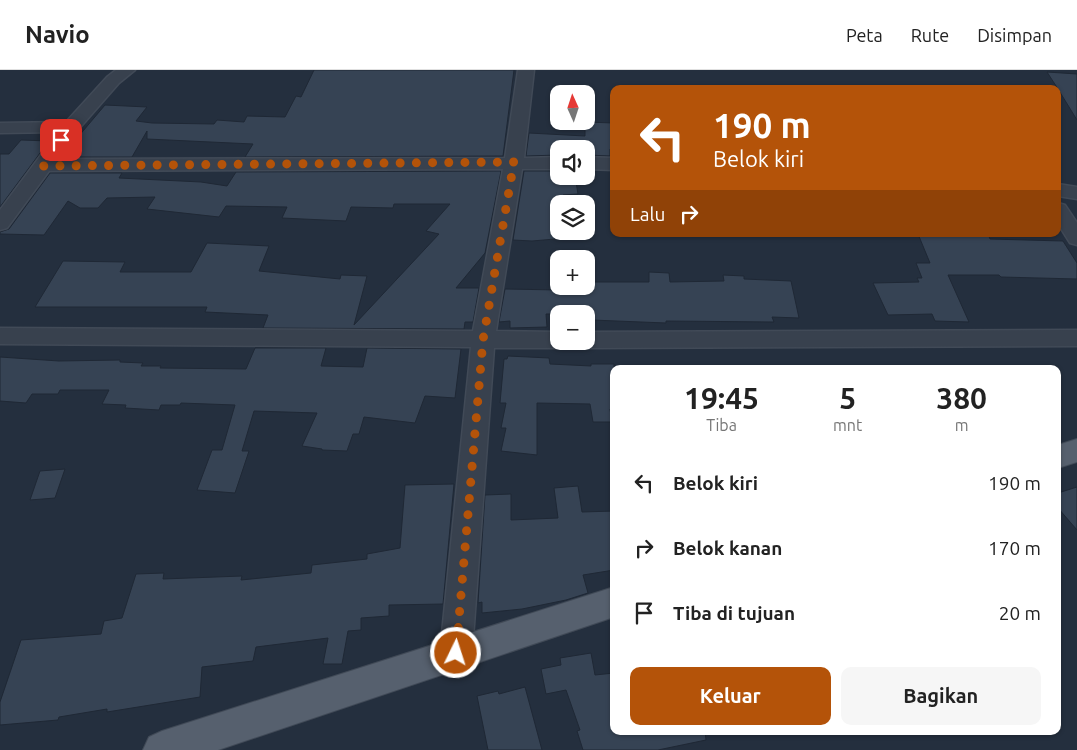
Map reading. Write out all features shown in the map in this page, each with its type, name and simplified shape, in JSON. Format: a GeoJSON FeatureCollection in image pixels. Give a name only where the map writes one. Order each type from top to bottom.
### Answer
{"type":"FeatureCollection","features":[{"type":"Feature","properties":{"kind":"main road"},"geometry":{"type":"LineString","coordinates":[[1061,456],[1077,450]]}},
{"type":"Feature","properties":{"kind":"main road"},"geometry":{"type":"LineString","coordinates":[[162,750],[610,603]]}},
{"type":"Feature","properties":{"kind":"street"},"geometry":{"type":"LineString","coordinates":[[0,224],[70,127],[113,80],[127,70]]}},
{"type":"Feature","properties":{"kind":"street"},"geometry":{"type":"LineString","coordinates":[[456,653],[483,340],[514,162],[526,70]]}},
{"type":"Feature","properties":{"kind":"street"},"geometry":{"type":"LineString","coordinates":[[0,128],[70,127]]}},
{"type":"Feature","properties":{"kind":"street"},"geometry":{"type":"LineString","coordinates":[[43,166],[550,163]]}},
{"type":"Feature","properties":{"kind":"street"},"geometry":{"type":"LineString","coordinates":[[595,163],[610,164]]}},
{"type":"Feature","properties":{"kind":"street"},"geometry":{"type":"LineString","coordinates":[[1061,190],[1077,193]]}},
{"type":"Feature","properties":{"kind":"street"},"geometry":{"type":"LineString","coordinates":[[1061,214],[1077,239]]}},
{"type":"Feature","properties":{"kind":"street"},"geometry":{"type":"LineString","coordinates":[[0,336],[550,340]]}},
{"type":"Feature","properties":{"kind":"street"},"geometry":{"type":"LineString","coordinates":[[595,340],[1077,338]]}},
{"type":"Feature","properties":{"kind":"building"},"geometry":{"type":"Polygon","coordinates":[[[314,70],[514,70],[503,156],[245,157],[253,144],[147,139],[147,131],[132,157],[61,157],[105,105],[147,107],[136,121],[152,123],[214,124],[217,120],[244,122],[247,116],[285,117],[296,96],[301,97],[314,70]]]}},
{"type":"Feature","properties":{"kind":"building"},"geometry":{"type":"Polygon","coordinates":[[[1047,72],[1077,74],[1077,120],[1061,94],[1061,85],[1055,85],[1047,72]]]}},
{"type":"Feature","properties":{"kind":"building"},"geometry":{"type":"Polygon","coordinates":[[[595,122],[610,123],[610,156],[595,155],[595,140],[550,140],[550,155],[526,156],[529,133],[585,136],[585,130],[595,130],[595,122]]]}},
{"type":"Feature","properties":{"kind":"building"},"geometry":{"type":"Polygon","coordinates":[[[21,140],[49,141],[0,207],[0,154],[9,154],[21,140]]]}},
{"type":"Feature","properties":{"kind":"building"},"geometry":{"type":"Polygon","coordinates":[[[501,171],[485,253],[456,288],[479,288],[473,322],[465,322],[464,329],[263,328],[268,315],[205,312],[207,307],[35,307],[63,261],[125,262],[120,272],[191,272],[207,243],[269,246],[259,271],[340,279],[341,275],[367,276],[354,325],[439,234],[426,231],[450,204],[394,204],[393,208],[351,207],[346,221],[282,218],[287,207],[226,206],[219,217],[147,209],[155,197],[107,198],[98,208],[80,208],[68,201],[44,235],[0,234],[0,232],[9,229],[50,173],[122,173],[119,178],[201,182],[227,186],[236,172],[501,171]]]}},
{"type":"Feature","properties":{"kind":"building"},"geometry":{"type":"Polygon","coordinates":[[[524,171],[550,171],[550,185],[576,185],[578,194],[550,195],[550,239],[513,240],[524,171]]]}},
{"type":"Feature","properties":{"kind":"building"},"geometry":{"type":"Polygon","coordinates":[[[919,237],[989,237],[990,239],[1063,241],[1077,263],[1077,279],[1001,277],[999,275],[948,275],[969,322],[935,321],[932,314],[888,315],[873,283],[919,282],[917,278],[922,278],[916,263],[930,263],[919,237]]]}},
{"type":"Feature","properties":{"kind":"building"},"geometry":{"type":"Polygon","coordinates":[[[649,272],[669,273],[670,282],[724,281],[723,275],[744,276],[744,279],[791,281],[799,318],[772,317],[774,322],[666,321],[666,323],[595,320],[595,305],[550,305],[550,314],[546,314],[547,327],[510,328],[510,321],[499,322],[505,289],[550,290],[550,295],[595,295],[595,282],[649,282],[649,272]]]}},
{"type":"Feature","properties":{"kind":"building"},"geometry":{"type":"Polygon","coordinates":[[[255,348],[326,348],[321,366],[363,367],[367,348],[461,349],[455,398],[425,396],[415,423],[364,417],[359,434],[353,434],[347,451],[322,450],[302,446],[317,413],[254,411],[242,451],[249,451],[235,493],[197,490],[212,450],[222,450],[235,405],[181,403],[180,405],[161,405],[159,410],[125,408],[126,405],[102,404],[109,390],[60,390],[58,394],[32,394],[26,403],[0,401],[0,357],[59,361],[120,360],[120,362],[143,363],[141,366],[161,366],[160,368],[246,369],[255,348]]]}},
{"type":"Feature","properties":{"kind":"building"},"geometry":{"type":"Polygon","coordinates":[[[508,356],[549,358],[550,364],[591,366],[591,364],[614,364],[610,365],[610,422],[593,422],[590,404],[537,403],[537,455],[501,451],[506,428],[501,428],[506,403],[500,403],[504,359],[507,359],[508,356]]]}},
{"type":"Feature","properties":{"kind":"building"},"geometry":{"type":"Polygon","coordinates":[[[65,469],[55,498],[30,500],[40,471],[65,469]]]}},
{"type":"Feature","properties":{"kind":"building"},"geometry":{"type":"Polygon","coordinates":[[[454,484],[443,604],[389,605],[389,616],[361,618],[361,630],[348,631],[342,664],[323,664],[328,638],[256,647],[253,661],[202,667],[200,697],[107,712],[107,709],[59,717],[58,720],[0,725],[0,702],[21,640],[101,634],[104,621],[122,618],[136,574],[164,573],[163,579],[242,576],[241,580],[311,573],[312,565],[367,559],[367,554],[400,548],[405,485],[454,484]]]}},
{"type":"Feature","properties":{"kind":"building"},"geometry":{"type":"Polygon","coordinates":[[[578,486],[582,512],[610,511],[610,571],[583,575],[588,593],[566,600],[522,609],[482,613],[482,602],[478,603],[485,495],[511,494],[511,520],[558,518],[554,488],[578,486]]]}},
{"type":"Feature","properties":{"kind":"building"},"geometry":{"type":"Polygon","coordinates":[[[1077,487],[1077,530],[1061,511],[1061,492],[1077,487]]]}},
{"type":"Feature","properties":{"kind":"building"},"geometry":{"type":"Polygon","coordinates":[[[591,653],[595,675],[610,673],[610,735],[705,735],[706,740],[658,750],[583,750],[577,731],[580,730],[566,690],[546,694],[541,669],[561,665],[560,658],[591,653]]]}},
{"type":"Feature","properties":{"kind":"building"},"geometry":{"type":"Polygon","coordinates":[[[525,687],[542,750],[488,750],[477,696],[498,691],[499,694],[525,687]]]}},
{"type":"Feature","properties":{"kind":"route"},"geometry":{"type":"LineString","coordinates":[[61,140],[43,166],[514,162],[483,340],[456,653]]}}]}
